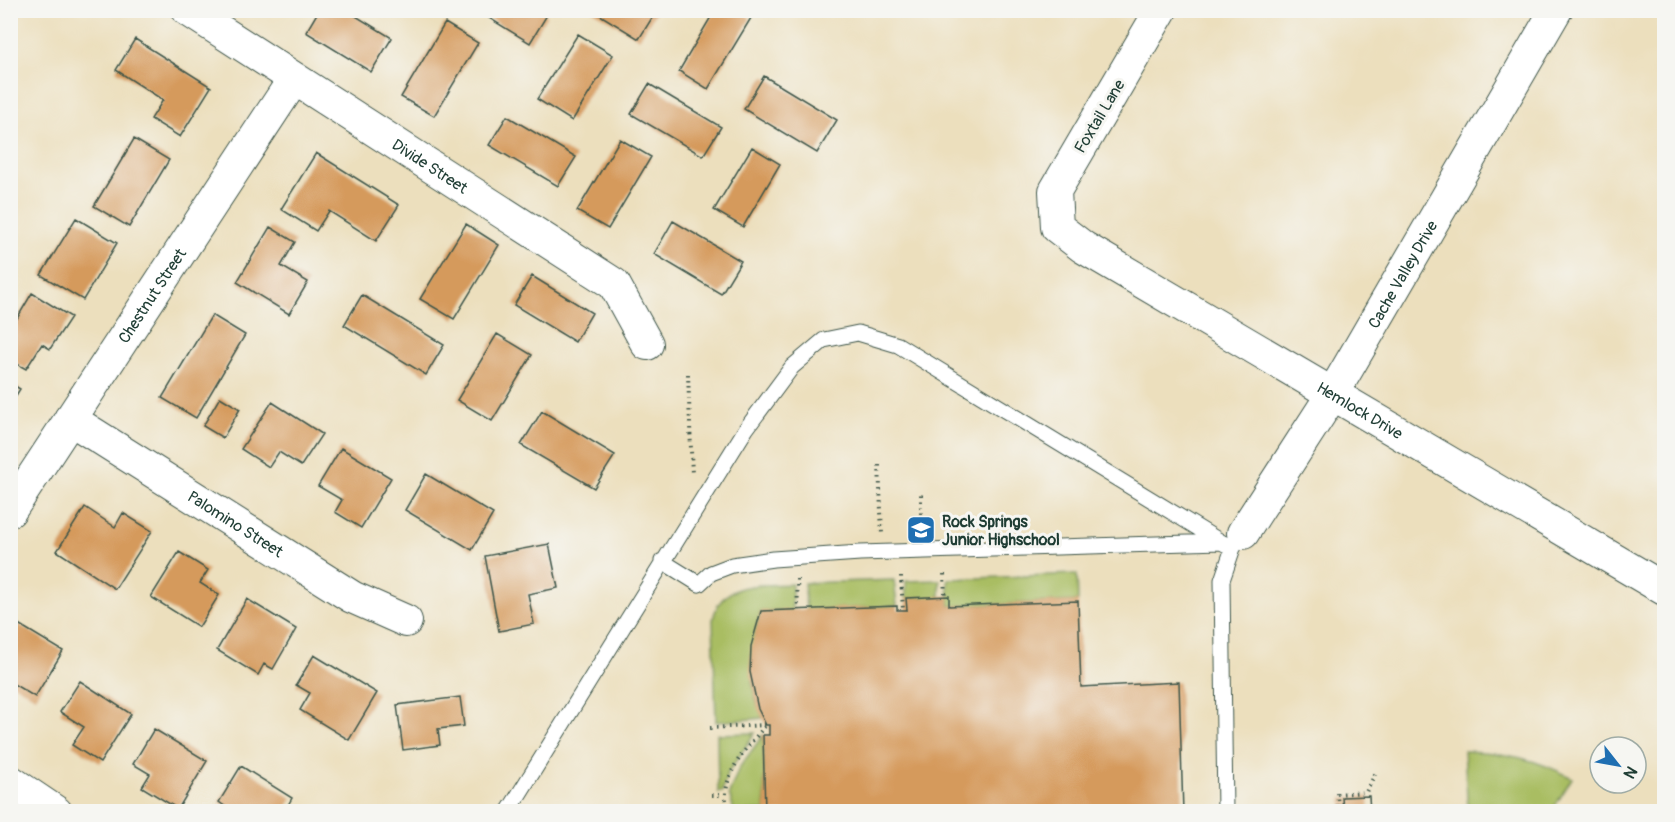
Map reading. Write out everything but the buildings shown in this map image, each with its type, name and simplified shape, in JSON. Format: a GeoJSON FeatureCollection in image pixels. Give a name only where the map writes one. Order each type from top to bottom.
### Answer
{"type":"FeatureCollection","features":[{"type":"Feature","properties":{"kind":"street","name":"Divide Street"},"geometry":{"type":"LineString","coordinates":[[188,10],[614,284],[647,344]]}},
{"type":"Feature","properties":{"kind":"street","name":"Foxtail Lane"},"geometry":{"type":"LineString","coordinates":[[1058,227],[1055,191],[1161,10]]}},
{"type":"Feature","properties":{"kind":"street","name":"Cache Valley Drive"},"geometry":{"type":"LineString","coordinates":[[1232,541],[1332,395],[1556,10]]}},
{"type":"Feature","properties":{"kind":"street","name":"Chestnut Street"},"geometry":{"type":"LineString","coordinates":[[10,511],[294,79]]}},
{"type":"Feature","properties":{"kind":"street","name":"Hemlock Drive"},"geometry":{"type":"LineString","coordinates":[[1058,227],[1083,247],[1665,589]]}},
{"type":"Feature","properties":{"kind":"street","name":"Palomino Street"},"geometry":{"type":"LineString","coordinates":[[70,419],[352,597],[406,621]]}},
{"type":"Feature","properties":{"kind":"street"},"geometry":{"type":"LineString","coordinates":[[10,781],[56,812]]}},
{"type":"Feature","properties":{"kind":"lane"},"geometry":{"type":"LineString","coordinates":[[508,812],[746,429],[792,366],[824,340],[858,333],[898,345],[1232,541]]}},
{"type":"Feature","properties":{"kind":"lane"},"geometry":{"type":"LineString","coordinates":[[662,561],[699,584],[711,573],[732,565],[783,558],[860,553],[1232,541]]}},
{"type":"Feature","properties":{"kind":"lane"},"geometry":{"type":"LineString","coordinates":[[1225,812],[1222,580],[1232,541]]}},
{"type":"Feature","properties":{"kind":"path"},"geometry":{"type":"LineString","coordinates":[[688,374],[693,479]]}},
{"type":"Feature","properties":{"kind":"path"},"geometry":{"type":"LineString","coordinates":[[879,465],[882,534]]}},
{"type":"Feature","properties":{"kind":"path"},"geometry":{"type":"LineString","coordinates":[[921,491],[921,533]]}},
{"type":"Feature","properties":{"kind":"path"},"geometry":{"type":"LineString","coordinates":[[944,574],[945,597]]}},
{"type":"Feature","properties":{"kind":"path"},"geometry":{"type":"LineString","coordinates":[[901,576],[903,610]]}},
{"type":"Feature","properties":{"kind":"path"},"geometry":{"type":"LineString","coordinates":[[797,579],[798,610]]}},
{"type":"Feature","properties":{"kind":"path"},"geometry":{"type":"LineString","coordinates":[[710,728],[766,725],[735,766],[724,795],[728,812]]}},
{"type":"Feature","properties":{"kind":"path"},"geometry":{"type":"LineString","coordinates":[[1338,812],[1337,794],[1366,792],[1377,770]]}},
{"type":"Feature","properties":{"kind":"path"},"geometry":{"type":"LineString","coordinates":[[712,795],[724,795]]}},
{"type":"Feature","properties":{"kind":"green space"},"geometry":{"type":"Polygon","coordinates":[[[1077,574],[1078,601],[949,606],[948,579],[1077,574]]]}},
{"type":"Feature","properties":{"kind":"green space"},"geometry":{"type":"Polygon","coordinates":[[[894,580],[897,606],[806,610],[804,583],[894,580]]]}},
{"type":"Feature","properties":{"kind":"green space"},"geometry":{"type":"Polygon","coordinates":[[[940,580],[940,597],[906,598],[906,581],[940,580]]]}},
{"type":"Feature","properties":{"kind":"green space"},"geometry":{"type":"Polygon","coordinates":[[[792,584],[792,610],[761,611],[754,638],[752,679],[763,718],[716,722],[713,620],[717,607],[724,598],[743,588],[792,584]]]}},
{"type":"Feature","properties":{"kind":"green space"},"geometry":{"type":"Polygon","coordinates":[[[755,733],[727,774],[722,792],[718,792],[717,734],[755,733]]]}},
{"type":"Feature","properties":{"kind":"green space"},"geometry":{"type":"Polygon","coordinates":[[[763,735],[765,811],[734,811],[729,794],[739,768],[763,735]]]}},
{"type":"Feature","properties":{"kind":"green space"},"geometry":{"type":"Polygon","coordinates":[[[1464,751],[1493,753],[1533,761],[1572,778],[1552,811],[1468,811],[1464,751]]]}},
{"type":"Feature","properties":{"kind":"place","name":"Rock Springs Junior Highschool"},"geometry":{"type":"Point","coordinates":[921,530]}}]}
